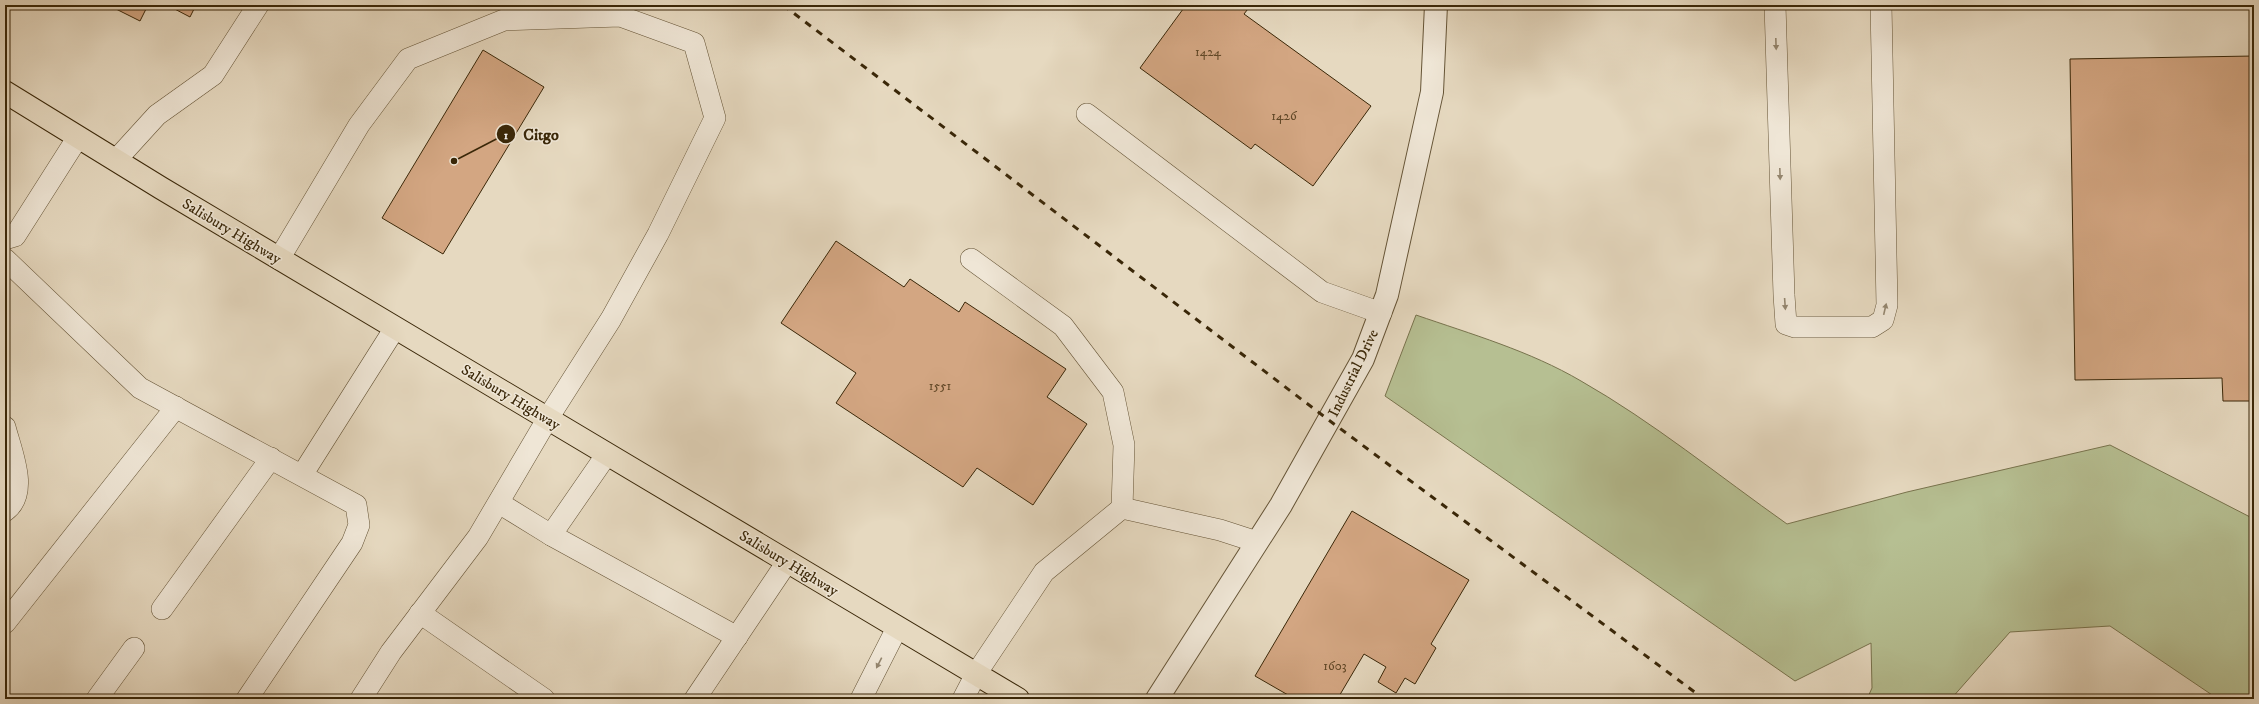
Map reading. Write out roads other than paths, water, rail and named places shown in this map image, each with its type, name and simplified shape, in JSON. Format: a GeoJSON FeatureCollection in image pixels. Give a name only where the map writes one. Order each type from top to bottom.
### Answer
{"type":"FeatureCollection","features":[{"type":"Feature","properties":{"kind":"highway","name":"Salisbury Highway"},"geometry":{"type":"LineString","coordinates":[[5,92],[279,259],[1018,699]]}},
{"type":"Feature","properties":{"kind":"street","name":"Industrial Drive"},"geometry":{"type":"LineString","coordinates":[[1157,699],[1257,542],[1330,421],[1363,359],[1387,295],[1410,200],[1432,92],[1436,5]]}},
{"type":"Feature","properties":{"kind":"lane"},"geometry":{"type":"LineString","coordinates":[[116,160],[157,115],[213,75],[258,5]]}},
{"type":"Feature","properties":{"kind":"lane"},"geometry":{"type":"LineString","coordinates":[[1775,5],[1784,295],[1786,324],[1795,327],[1872,327],[1882,320],[1887,305],[1880,5]]}},
{"type":"Feature","properties":{"kind":"lane"},"geometry":{"type":"LineString","coordinates":[[279,259],[359,125],[408,59],[504,20],[620,16],[694,43],[715,118],[658,234],[612,319],[548,418],[478,537],[391,652],[360,699]]}},
{"type":"Feature","properties":{"kind":"lane"},"geometry":{"type":"LineString","coordinates":[[1087,114],[1322,292],[1381,313]]}},
{"type":"Feature","properties":{"kind":"lane"},"geometry":{"type":"LineString","coordinates":[[5,239],[14,236],[78,137]]}},
{"type":"Feature","properties":{"kind":"lane"},"geometry":{"type":"LineString","coordinates":[[5,259],[140,388],[356,505],[359,525],[352,543],[247,699]]}},
{"type":"Feature","properties":{"kind":"lane"},"geometry":{"type":"LineString","coordinates":[[963,699],[976,674],[1044,572],[1122,508],[1124,445],[1113,392],[1063,326],[972,259]]}},
{"type":"Feature","properties":{"kind":"lane"},"geometry":{"type":"LineString","coordinates":[[302,475],[395,328]]}},
{"type":"Feature","properties":{"kind":"lane"},"geometry":{"type":"LineString","coordinates":[[5,623],[176,407]]}},
{"type":"Feature","properties":{"kind":"lane"},"geometry":{"type":"LineString","coordinates":[[5,427],[18,487],[13,506],[5,511]]}},
{"type":"Feature","properties":{"kind":"lane"},"geometry":{"type":"LineString","coordinates":[[551,535],[607,454]]}},
{"type":"Feature","properties":{"kind":"lane"},"geometry":{"type":"LineString","coordinates":[[162,609],[271,458]]}},
{"type":"Feature","properties":{"kind":"lane"},"geometry":{"type":"LineString","coordinates":[[499,503],[551,535],[737,637]]}},
{"type":"Feature","properties":{"kind":"lane"},"geometry":{"type":"LineString","coordinates":[[1122,508],[1220,530],[1257,542]]}},
{"type":"Feature","properties":{"kind":"lane"},"geometry":{"type":"LineString","coordinates":[[695,699],[788,562]]}},
{"type":"Feature","properties":{"kind":"lane"},"geometry":{"type":"LineString","coordinates":[[420,613],[544,699]]}},
{"type":"Feature","properties":{"kind":"lane"},"geometry":{"type":"LineString","coordinates":[[861,699],[897,628]]}},
{"type":"Feature","properties":{"kind":"lane"},"geometry":{"type":"LineString","coordinates":[[97,699],[134,648]]}},
{"type":"Feature","properties":{"kind":"railway"},"geometry":{"type":"LineString","coordinates":[[783,5],[1330,421],[1704,699]]}},
{"type":"Feature","properties":{"kind":"place","name":"Citgo"},"geometry":{"type":"Point","coordinates":[454,161]}}]}
